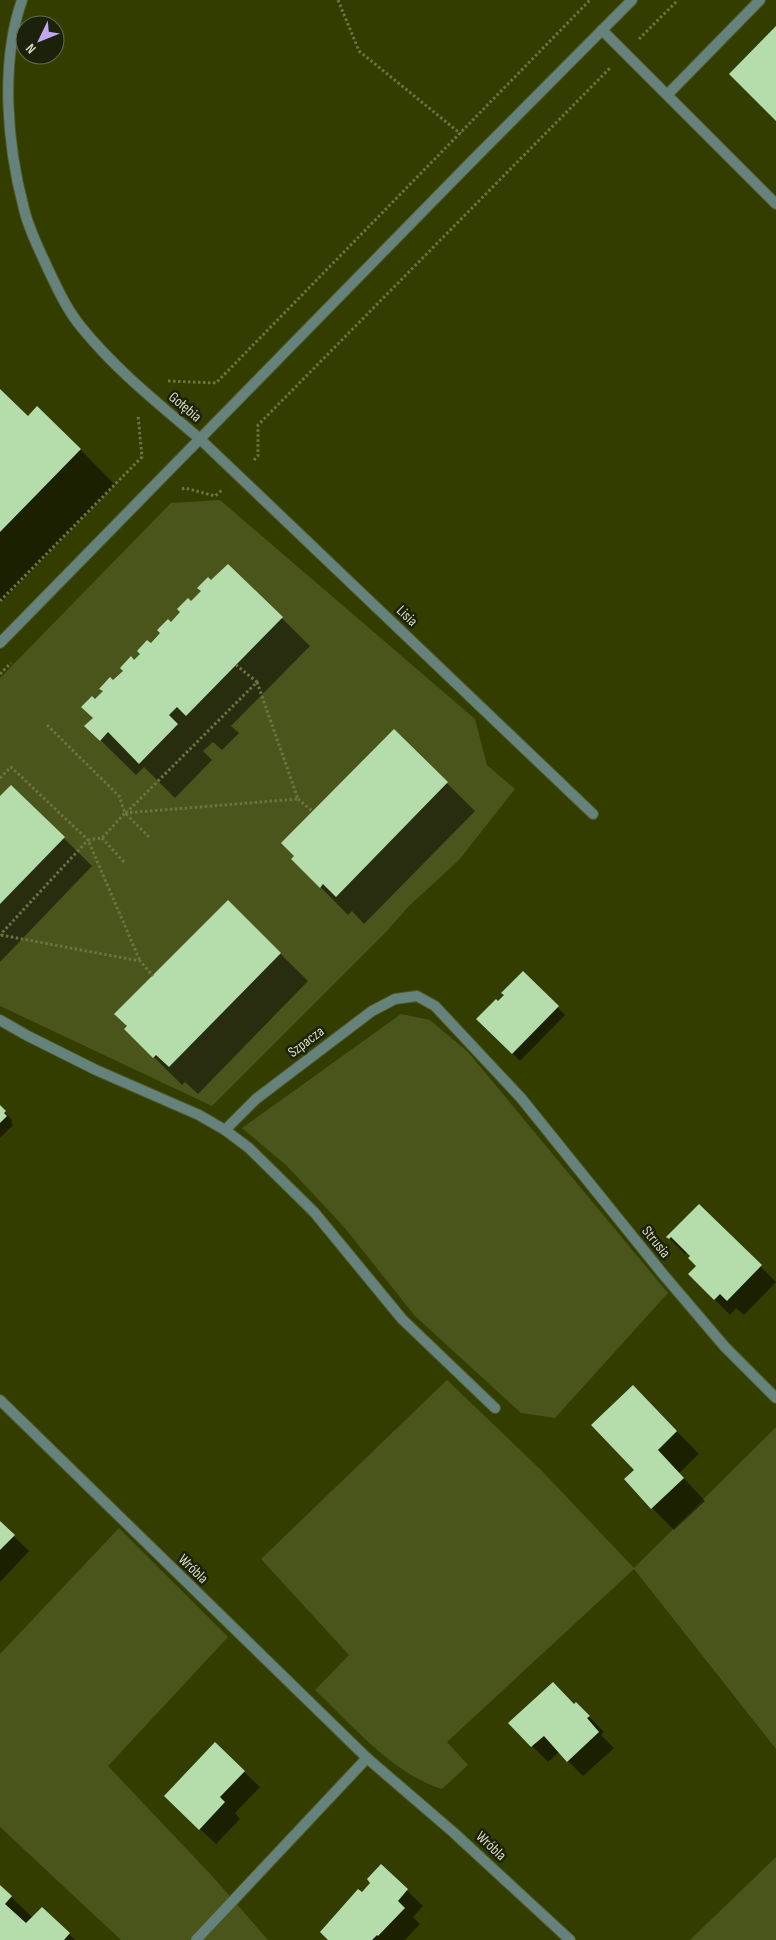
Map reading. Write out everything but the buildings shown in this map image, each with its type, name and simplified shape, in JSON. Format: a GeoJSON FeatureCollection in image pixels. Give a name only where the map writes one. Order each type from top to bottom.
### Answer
{"type":"FeatureCollection","features":[{"type":"Feature","properties":{"kind":"street","name":"Gołębia"},"geometry":{"type":"LineString","coordinates":[[22,0],[9,58],[8,109],[12,155],[24,210],[36,244],[64,303],[82,328],[151,398],[200,439]]}},
{"type":"Feature","properties":{"kind":"street"},"geometry":{"type":"LineString","coordinates":[[0,643],[632,0]]}},
{"type":"Feature","properties":{"kind":"street"},"geometry":{"type":"LineString","coordinates":[[668,94],[760,0]]}},
{"type":"Feature","properties":{"kind":"street"},"geometry":{"type":"LineString","coordinates":[[602,30],[776,204]]}},
{"type":"Feature","properties":{"kind":"street","name":"Lisia"},"geometry":{"type":"LineString","coordinates":[[200,439],[593,814]]}},
{"type":"Feature","properties":{"kind":"street","name":"Strusia"},"geometry":{"type":"LineString","coordinates":[[417,996],[435,1006],[521,1098],[662,1274],[726,1346],[776,1398]]}},
{"type":"Feature","properties":{"kind":"street","name":"Szpacza"},"geometry":{"type":"LineString","coordinates":[[225,1130],[256,1099],[372,1011],[395,999],[417,996]]}},
{"type":"Feature","properties":{"kind":"street"},"geometry":{"type":"LineString","coordinates":[[0,1020],[70,1057],[199,1115],[225,1130],[249,1148],[314,1212],[402,1319],[495,1408]]}},
{"type":"Feature","properties":{"kind":"street","name":"Wróbla"},"geometry":{"type":"LineString","coordinates":[[0,1400],[367,1758],[454,1832],[570,1940]]}},
{"type":"Feature","properties":{"kind":"street"},"geometry":{"type":"LineString","coordinates":[[196,1940],[367,1758]]}},
{"type":"Feature","properties":{"kind":"path"},"geometry":{"type":"LineString","coordinates":[[338,0],[359,52],[460,132],[469,164]]}},
{"type":"Feature","properties":{"kind":"path"},"geometry":{"type":"LineString","coordinates":[[0,601],[142,457],[138,413],[167,381],[216,383],[590,0]]}},
{"type":"Feature","properties":{"kind":"path"},"geometry":{"type":"LineString","coordinates":[[176,492],[185,488],[215,496],[239,477],[258,456],[258,425],[678,0]]}},
{"type":"Feature","properties":{"kind":"path"},"geometry":{"type":"LineString","coordinates":[[0,674],[14,660]]}},
{"type":"Feature","properties":{"kind":"path"},"geometry":{"type":"LineString","coordinates":[[236,665],[257,682],[298,799],[312,811]]}},
{"type":"Feature","properties":{"kind":"path"},"geometry":{"type":"LineString","coordinates":[[0,935],[88,840],[102,838],[257,682]]}},
{"type":"Feature","properties":{"kind":"path"},"geometry":{"type":"LineString","coordinates":[[48,725],[119,796],[126,813],[150,838]]}},
{"type":"Feature","properties":{"kind":"path"},"geometry":{"type":"LineString","coordinates":[[0,778],[11,767],[88,840],[140,961],[153,976]]}},
{"type":"Feature","properties":{"kind":"path"},"geometry":{"type":"LineString","coordinates":[[126,813],[298,799]]}},
{"type":"Feature","properties":{"kind":"path"},"geometry":{"type":"LineString","coordinates":[[102,838],[125,863]]}},
{"type":"Feature","properties":{"kind":"path"},"geometry":{"type":"LineString","coordinates":[[0,935],[140,961]]}},
{"type":"Feature","properties":{"kind":"green space"},"geometry":{"type":"Polygon","coordinates":[[[220,500],[475,719],[487,765],[515,789],[459,860],[408,907],[386,932],[212,1106],[0,1006],[0,678],[171,503],[220,500]]]}},
{"type":"Feature","properties":{"kind":"green space"},"geometry":{"type":"Polygon","coordinates":[[[401,1014],[430,1020],[468,1052],[668,1293],[555,1418],[521,1413],[415,1316],[344,1227],[287,1166],[242,1128],[401,1014]]]}},
{"type":"Feature","properties":{"kind":"green space"},"geometry":{"type":"Polygon","coordinates":[[[447,1380],[541,1470],[634,1568],[776,1427],[776,1749],[634,1569],[447,1742],[468,1765],[442,1789],[424,1782],[390,1760],[315,1690],[349,1655],[261,1559],[447,1380]]]}},
{"type":"Feature","properties":{"kind":"green space"},"geometry":{"type":"Polygon","coordinates":[[[119,1528],[228,1637],[108,1766],[214,1878],[268,1940],[121,1940],[0,1827],[0,1654],[119,1528]]]}},
{"type":"Feature","properties":{"kind":"green space"},"geometry":{"type":"Polygon","coordinates":[[[776,1857],[776,1940],[690,1940],[776,1857]]]}}]}
